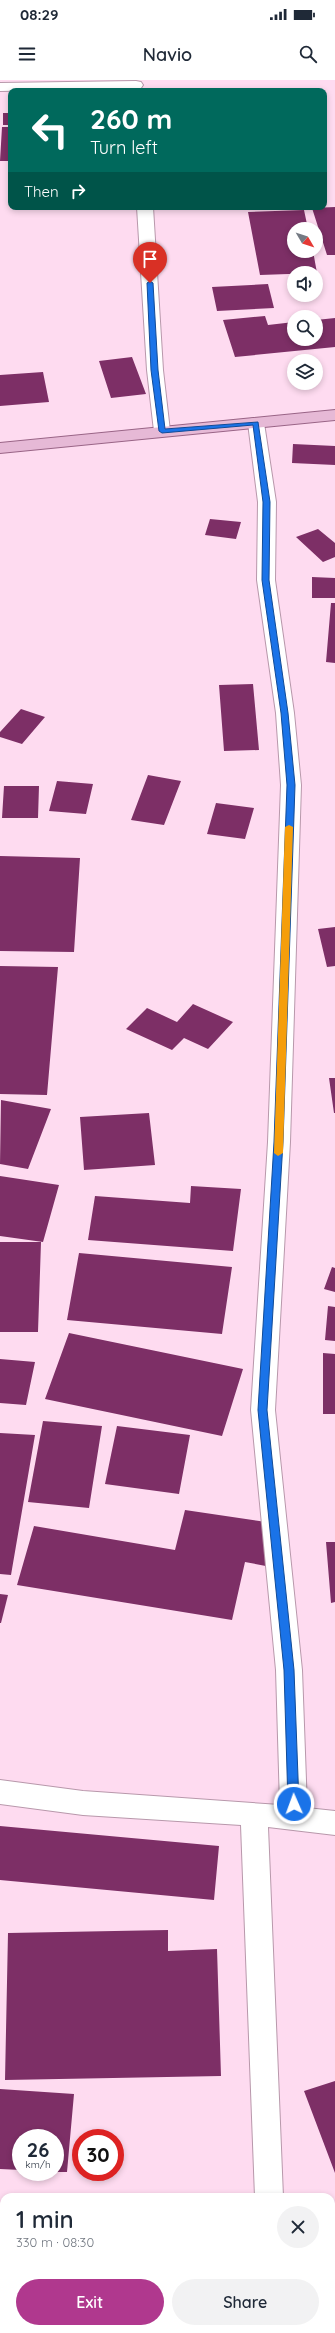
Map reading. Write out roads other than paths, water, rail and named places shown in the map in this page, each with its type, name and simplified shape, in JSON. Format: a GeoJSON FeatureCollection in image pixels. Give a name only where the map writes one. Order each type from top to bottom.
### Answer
{"type":"FeatureCollection","features":[{"type":"Feature","properties":{"kind":"main road"},"geometry":{"type":"LineString","coordinates":[[0,448],[335,415]]}},
{"type":"Feature","properties":{"kind":"street"},"geometry":{"type":"LineString","coordinates":[[0,87],[136,85]]}},
{"type":"Feature","properties":{"kind":"street"},"geometry":{"type":"LineString","coordinates":[[145,210],[155,370],[162,431]]}},
{"type":"Feature","properties":{"kind":"street"},"geometry":{"type":"LineString","coordinates":[[256,423],[267,502],[266,580],[285,713],[291,785],[279,1142],[262,1410],[289,1670],[294,1819]]}},
{"type":"Feature","properties":{"kind":"street"},"geometry":{"type":"LineString","coordinates":[[0,1792],[83,1803],[254,1814],[335,1823]]}},
{"type":"Feature","properties":{"kind":"street"},"geometry":{"type":"LineString","coordinates":[[254,1814],[269,2193]]}}]}
